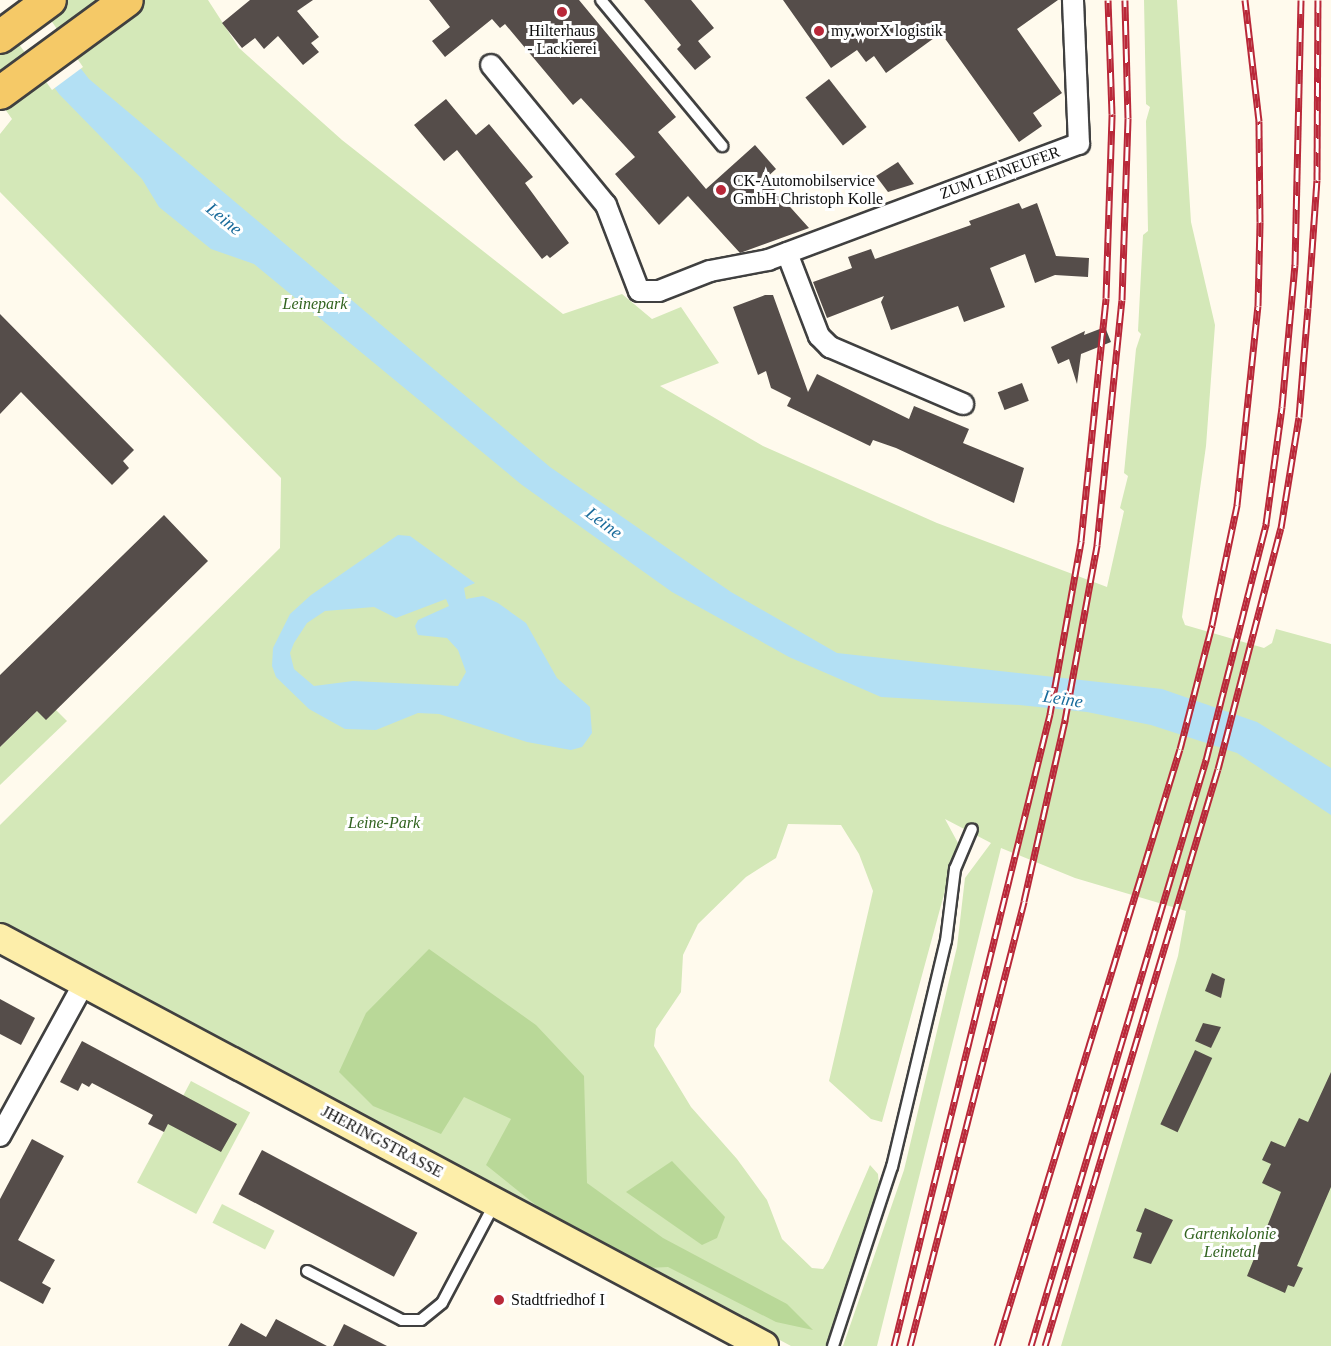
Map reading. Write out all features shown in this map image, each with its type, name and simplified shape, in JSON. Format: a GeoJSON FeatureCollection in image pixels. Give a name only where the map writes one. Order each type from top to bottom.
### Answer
{"type":"FeatureCollection","features":[{"type":"Feature","properties":{"kind":"main road"},"geometry":{"type":"LineString","coordinates":[[0,37],[50,0]]}},
{"type":"Feature","properties":{"kind":"main road"},"geometry":{"type":"LineString","coordinates":[[0,93],[127,0]]}},
{"type":"Feature","properties":{"kind":"main road","name":"JHERINGSTRASSE"},"geometry":{"type":"LineString","coordinates":[[0,938],[764,1346]]}},
{"type":"Feature","properties":{"kind":"street","name":"ZUM LEINEUFER"},"geometry":{"type":"LineString","coordinates":[[491,65],[606,206],[639,291],[659,291],[710,271],[787,253],[1079,144],[1073,0]]}},
{"type":"Feature","properties":{"kind":"street"},"geometry":{"type":"LineString","coordinates":[[787,253],[819,336],[830,347],[963,404]]}},
{"type":"Feature","properties":{"kind":"street"},"geometry":{"type":"LineString","coordinates":[[0,1136],[84,983]]}},
{"type":"Feature","properties":{"kind":"lane"},"geometry":{"type":"LineString","coordinates":[[601,0],[722,146]]}},
{"type":"Feature","properties":{"kind":"lane"},"geometry":{"type":"LineString","coordinates":[[833,1346],[892,1167],[946,941],[955,869],[972,829]]}},
{"type":"Feature","properties":{"kind":"lane"},"geometry":{"type":"LineString","coordinates":[[308,1271],[402,1320],[421,1320],[442,1303],[495,1202]]}},
{"type":"Feature","properties":{"kind":"green space"},"geometry":{"type":"Polygon","coordinates":[[[0,0],[208,0],[239,48],[342,140],[563,314],[622,294],[652,319],[681,307],[719,363],[660,386],[763,446],[937,523],[1107,587],[1124,511],[1120,508],[1128,476],[1124,473],[1136,349],[1141,334],[1138,331],[1143,235],[1148,231],[1146,121],[1150,107],[1146,104],[1144,0],[1177,0],[1191,222],[1215,325],[1206,446],[1182,617],[1185,625],[1264,648],[1272,643],[1276,629],[1331,644],[1331,1346],[1061,1346],[1178,956],[1186,911],[1075,878],[1001,848],[877,1346],[843,1346],[904,1170],[957,947],[965,878],[991,843],[945,819],[958,843],[882,1122],[871,1119],[829,1081],[873,891],[859,854],[841,825],[788,824],[776,858],[746,877],[698,924],[683,955],[681,992],[656,1029],[654,1046],[691,1107],[737,1159],[767,1200],[782,1239],[812,1268],[823,1269],[829,1260],[870,1165],[878,1174],[879,1187],[827,1346],[791,1346],[0,922],[0,825],[280,548],[281,478],[0,192],[0,134],[12,119],[0,102],[0,0]]]}},
{"type":"Feature","properties":{"kind":"green space"},"geometry":{"type":"Polygon","coordinates":[[[56,710],[67,721],[0,785],[0,747],[37,711],[56,710]]]}},
{"type":"Feature","properties":{"kind":"green space"},"geometry":{"type":"Polygon","coordinates":[[[429,949],[536,1025],[584,1076],[587,1183],[663,1238],[787,1304],[813,1330],[776,1322],[668,1267],[648,1268],[552,1218],[486,1165],[511,1119],[464,1097],[441,1134],[373,1106],[339,1072],[366,1013],[429,949]]]}},
{"type":"Feature","properties":{"kind":"green space"},"geometry":{"type":"Polygon","coordinates":[[[191,1081],[250,1112],[196,1214],[137,1183],[191,1081]]]}},
{"type":"Feature","properties":{"kind":"green space"},"geometry":{"type":"Polygon","coordinates":[[[672,1161],[725,1217],[717,1238],[702,1245],[626,1192],[672,1161]]]}},
{"type":"Feature","properties":{"kind":"green space"},"geometry":{"type":"Polygon","coordinates":[[[222,1204],[275,1231],[265,1249],[212,1223],[222,1204]]]}},
{"type":"Feature","properties":{"kind":"water","name":"Leine"},"geometry":{"type":"Polygon","coordinates":[[[0,0],[47,25],[89,79],[550,467],[731,592],[837,653],[1162,689],[1257,722],[1331,768],[1331,815],[1237,753],[1151,725],[1087,712],[1019,705],[881,697],[789,657],[672,592],[522,485],[254,264],[211,249],[159,207],[142,179],[59,94],[0,13],[0,0]]]}},
{"type":"Feature","properties":{"kind":"water"},"geometry":{"type":"Polygon","coordinates":[[[398,535],[410,536],[475,583],[464,588],[466,599],[483,596],[498,603],[526,623],[557,678],[590,707],[592,733],[582,747],[571,750],[527,742],[439,714],[418,713],[376,730],[345,729],[309,709],[276,677],[272,666],[273,648],[290,614],[311,595],[398,535]],[[446,599],[396,618],[374,607],[325,611],[307,623],[294,643],[290,653],[294,669],[314,686],[353,681],[458,686],[466,672],[458,650],[447,638],[418,635],[415,626],[418,620],[449,606],[446,599]]]}},
{"type":"Feature","properties":{"kind":"pier"},"geometry":{"type":"Polygon","coordinates":[[[0,0],[37,0],[83,67],[52,90],[0,18],[0,0]]]}},
{"type":"Feature","properties":{"kind":"building"},"geometry":{"type":"Polygon","coordinates":[[[250,0],[313,0],[297,11],[319,37],[311,43],[319,52],[303,65],[278,36],[264,49],[255,38],[242,48],[222,23],[250,0]]]}},
{"type":"Feature","properties":{"kind":"building"},"geometry":{"type":"Polygon","coordinates":[[[429,0],[579,0],[676,117],[658,132],[706,189],[755,145],[776,169],[765,179],[809,228],[740,253],[688,196],[659,225],[615,174],[635,157],[581,98],[573,105],[505,24],[500,28],[492,19],[445,57],[432,41],[450,27],[429,0]]]}},
{"type":"Feature","properties":{"kind":"building"},"geometry":{"type":"Polygon","coordinates":[[[644,0],[691,0],[714,28],[698,41],[711,57],[695,70],[677,49],[681,45],[644,0]]]}},
{"type":"Feature","properties":{"kind":"building"},"geometry":{"type":"Polygon","coordinates":[[[783,0],[1058,0],[1017,29],[1062,93],[1033,113],[1042,126],[1019,142],[941,33],[886,73],[874,56],[866,62],[857,50],[831,68],[783,0]]]}},
{"type":"Feature","properties":{"kind":"building"},"geometry":{"type":"Polygon","coordinates":[[[829,79],[867,127],[843,146],[805,97],[829,79]]]}},
{"type":"Feature","properties":{"kind":"building"},"geometry":{"type":"Polygon","coordinates":[[[446,99],[476,135],[489,124],[533,177],[525,183],[569,243],[550,258],[547,255],[542,259],[457,150],[444,161],[414,125],[446,99]]]}},
{"type":"Feature","properties":{"kind":"building"},"geometry":{"type":"Polygon","coordinates":[[[898,162],[914,184],[888,192],[876,176],[898,162]]]}},
{"type":"Feature","properties":{"kind":"building"},"geometry":{"type":"Polygon","coordinates":[[[1019,203],[1022,209],[1037,203],[1056,256],[1089,258],[1088,277],[1055,275],[1035,283],[1025,254],[990,268],[1005,307],[964,322],[958,306],[891,330],[881,302],[884,296],[827,318],[813,282],[852,268],[848,257],[871,249],[875,259],[971,225],[969,221],[1019,203]]]}},
{"type":"Feature","properties":{"kind":"building"},"geometry":{"type":"Polygon","coordinates":[[[765,295],[773,295],[808,392],[817,374],[909,419],[914,406],[969,429],[963,443],[1024,468],[1014,503],[896,448],[873,440],[870,446],[787,406],[791,398],[771,388],[766,371],[758,375],[733,307],[765,295]]]}},
{"type":"Feature","properties":{"kind":"building"},"geometry":{"type":"Polygon","coordinates":[[[0,314],[134,450],[123,461],[129,468],[112,485],[21,392],[0,414],[0,314]]]}},
{"type":"Feature","properties":{"kind":"building"},"geometry":{"type":"Polygon","coordinates":[[[1105,327],[1111,342],[1081,354],[1077,384],[1069,359],[1058,364],[1051,347],[1085,331],[1084,335],[1105,327]]]}},
{"type":"Feature","properties":{"kind":"building"},"geometry":{"type":"Polygon","coordinates":[[[1022,383],[1029,401],[1005,410],[998,392],[1022,383]]]}},
{"type":"Feature","properties":{"kind":"building"},"geometry":{"type":"Polygon","coordinates":[[[164,515],[208,561],[46,720],[37,711],[0,747],[0,675],[164,515]]]}},
{"type":"Feature","properties":{"kind":"building"},"geometry":{"type":"Polygon","coordinates":[[[1212,973],[1225,979],[1221,998],[1205,991],[1212,973]]]}},
{"type":"Feature","properties":{"kind":"building"},"geometry":{"type":"Polygon","coordinates":[[[0,999],[35,1018],[21,1045],[0,1034],[0,999]]]}},
{"type":"Feature","properties":{"kind":"building"},"geometry":{"type":"Polygon","coordinates":[[[1203,1023],[1221,1027],[1211,1048],[1195,1041],[1203,1023]]]}},
{"type":"Feature","properties":{"kind":"building"},"geometry":{"type":"Polygon","coordinates":[[[82,1041],[237,1124],[221,1152],[168,1124],[164,1132],[148,1124],[153,1115],[92,1083],[89,1087],[82,1083],[78,1091],[60,1082],[82,1041]]]}},
{"type":"Feature","properties":{"kind":"building"},"geometry":{"type":"Polygon","coordinates":[[[1195,1050],[1212,1058],[1178,1132],[1160,1124],[1195,1050]]]}},
{"type":"Feature","properties":{"kind":"building"},"geometry":{"type":"Polygon","coordinates":[[[1331,1072],[1331,1187],[1297,1266],[1303,1268],[1294,1287],[1288,1285],[1285,1293],[1247,1276],[1281,1192],[1262,1183],[1271,1164],[1262,1160],[1271,1141],[1285,1147],[1299,1118],[1308,1122],[1331,1072]]]}},
{"type":"Feature","properties":{"kind":"building"},"geometry":{"type":"Polygon","coordinates":[[[32,1139],[64,1156],[18,1240],[55,1260],[42,1283],[51,1288],[43,1304],[0,1281],[0,1199],[32,1139]]]}},
{"type":"Feature","properties":{"kind":"building"},"geometry":{"type":"Polygon","coordinates":[[[262,1150],[417,1233],[394,1277],[239,1194],[262,1150]]]}},
{"type":"Feature","properties":{"kind":"building"},"geometry":{"type":"Polygon","coordinates":[[[1145,1208],[1173,1220],[1151,1264],[1133,1258],[1142,1233],[1136,1231],[1145,1208]]]}},
{"type":"Feature","properties":{"kind":"building"},"geometry":{"type":"Polygon","coordinates":[[[276,1319],[327,1346],[228,1346],[241,1323],[266,1337],[276,1319]]]}},
{"type":"Feature","properties":{"kind":"building"},"geometry":{"type":"Polygon","coordinates":[[[344,1324],[387,1346],[333,1346],[344,1324]]]}},
{"type":"Feature","properties":{"kind":"railway"},"geometry":{"type":"LineString","coordinates":[[894,1346],[1050,714],[1081,541],[1106,298],[1112,114],[1108,0]]}},
{"type":"Feature","properties":{"kind":"railway"},"geometry":{"type":"LineString","coordinates":[[910,1346],[1024,901],[1065,720],[1097,545],[1122,300],[1128,118],[1125,0]]}},
{"type":"Feature","properties":{"kind":"railway"},"geometry":{"type":"LineString","coordinates":[[997,1346],[1180,749],[1212,625],[1237,505],[1258,306],[1260,222],[1259,121],[1245,0]]}},
{"type":"Feature","properties":{"kind":"railway"},"geometry":{"type":"LineString","coordinates":[[1031,1346],[1206,760],[1266,524],[1282,407],[1295,265],[1301,0]]}},
{"type":"Feature","properties":{"kind":"railway"},"geometry":{"type":"LineString","coordinates":[[1045,1346],[1218,769],[1281,528],[1299,417],[1317,180],[1318,0]]}},
{"type":"Feature","properties":{"kind":"place","name":"Hilterhaus - Lackierei"},"geometry":{"type":"Point","coordinates":[562,12]}},
{"type":"Feature","properties":{"kind":"place","name":"my.worX logistik"},"geometry":{"type":"Point","coordinates":[819,31]}},
{"type":"Feature","properties":{"kind":"place","name":"CK-Automobilservice GmbH Christoph Kolle"},"geometry":{"type":"Point","coordinates":[721,190]}},
{"type":"Feature","properties":{"kind":"place","name":"Stadtfriedhof I"},"geometry":{"type":"Point","coordinates":[499,1300]}},
{"type":"Feature","properties":{"kind":"park label","name":"Leinepark"},"geometry":{"type":"Point","coordinates":[315,304]}},
{"type":"Feature","properties":{"kind":"park label","name":"Leine-Park"},"geometry":{"type":"Point","coordinates":[384,823]}},
{"type":"Feature","properties":{"kind":"park label","name":"Gartenkolonie Leinetal"},"geometry":{"type":"Point","coordinates":[1230,1243]}}]}
